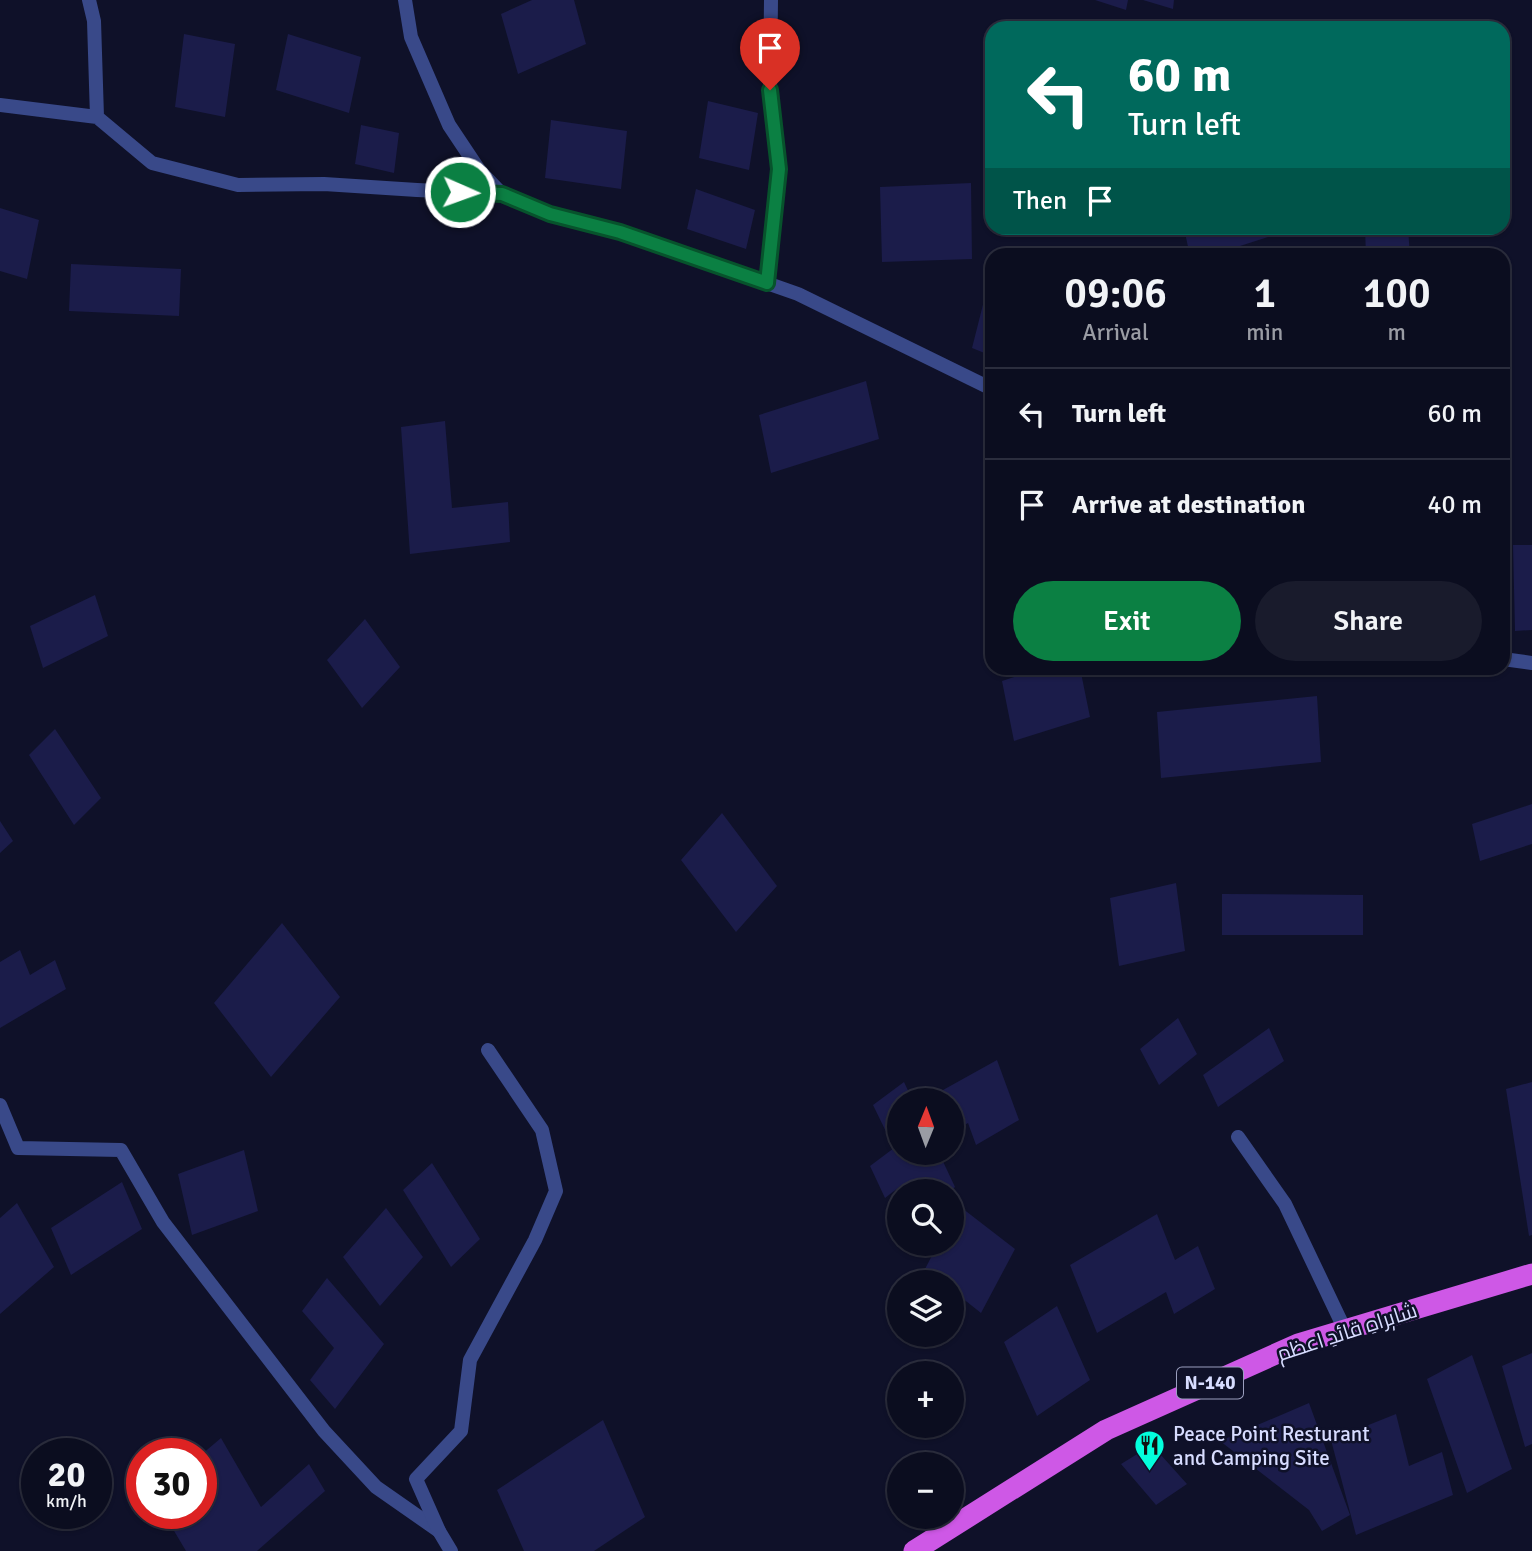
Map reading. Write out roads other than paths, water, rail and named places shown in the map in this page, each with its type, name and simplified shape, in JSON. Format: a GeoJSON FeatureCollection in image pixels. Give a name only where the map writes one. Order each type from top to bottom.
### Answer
{"type":"FeatureCollection","features":[{"type":"Feature","properties":{"kind":"highway","name":"شاہراہِ قائدِ اعظم"},"geometry":{"type":"LineString","coordinates":[[914,1551],[1106,1430],[1298,1344],[1532,1274]]}},
{"type":"Feature","properties":{"kind":"street"},"geometry":{"type":"LineString","coordinates":[[89,0],[94,21],[97,117]]}},
{"type":"Feature","properties":{"kind":"street"},"geometry":{"type":"LineString","coordinates":[[405,0],[411,37],[449,125],[479,170],[502,194]]}},
{"type":"Feature","properties":{"kind":"street"},"geometry":{"type":"LineString","coordinates":[[767,283],[779,169],[770,90],[771,0]]}},
{"type":"Feature","properties":{"kind":"street"},"geometry":{"type":"LineString","coordinates":[[0,105],[97,117],[152,163],[238,185],[324,184],[502,194],[550,214],[620,232],[798,294],[985,385]]}},
{"type":"Feature","properties":{"kind":"street"},"geometry":{"type":"LineString","coordinates":[[1510,660],[1532,663]]}},
{"type":"Feature","properties":{"kind":"street"},"geometry":{"type":"LineString","coordinates":[[451,1551],[416,1479],[461,1431],[470,1360],[535,1240],[556,1191],[542,1130],[488,1051]]}},
{"type":"Feature","properties":{"kind":"street"},"geometry":{"type":"LineString","coordinates":[[0,1105],[18,1148],[121,1150],[163,1222],[324,1431],[376,1487],[439,1531]]}},
{"type":"Feature","properties":{"kind":"street"},"geometry":{"type":"LineString","coordinates":[[1238,1137],[1285,1204],[1345,1331]]}},
{"type":"Feature","properties":{"kind":"place","name":"Peace Point Resturant and Camping Site"},"geometry":{"type":"Point","coordinates":[1150,1473]}}]}
